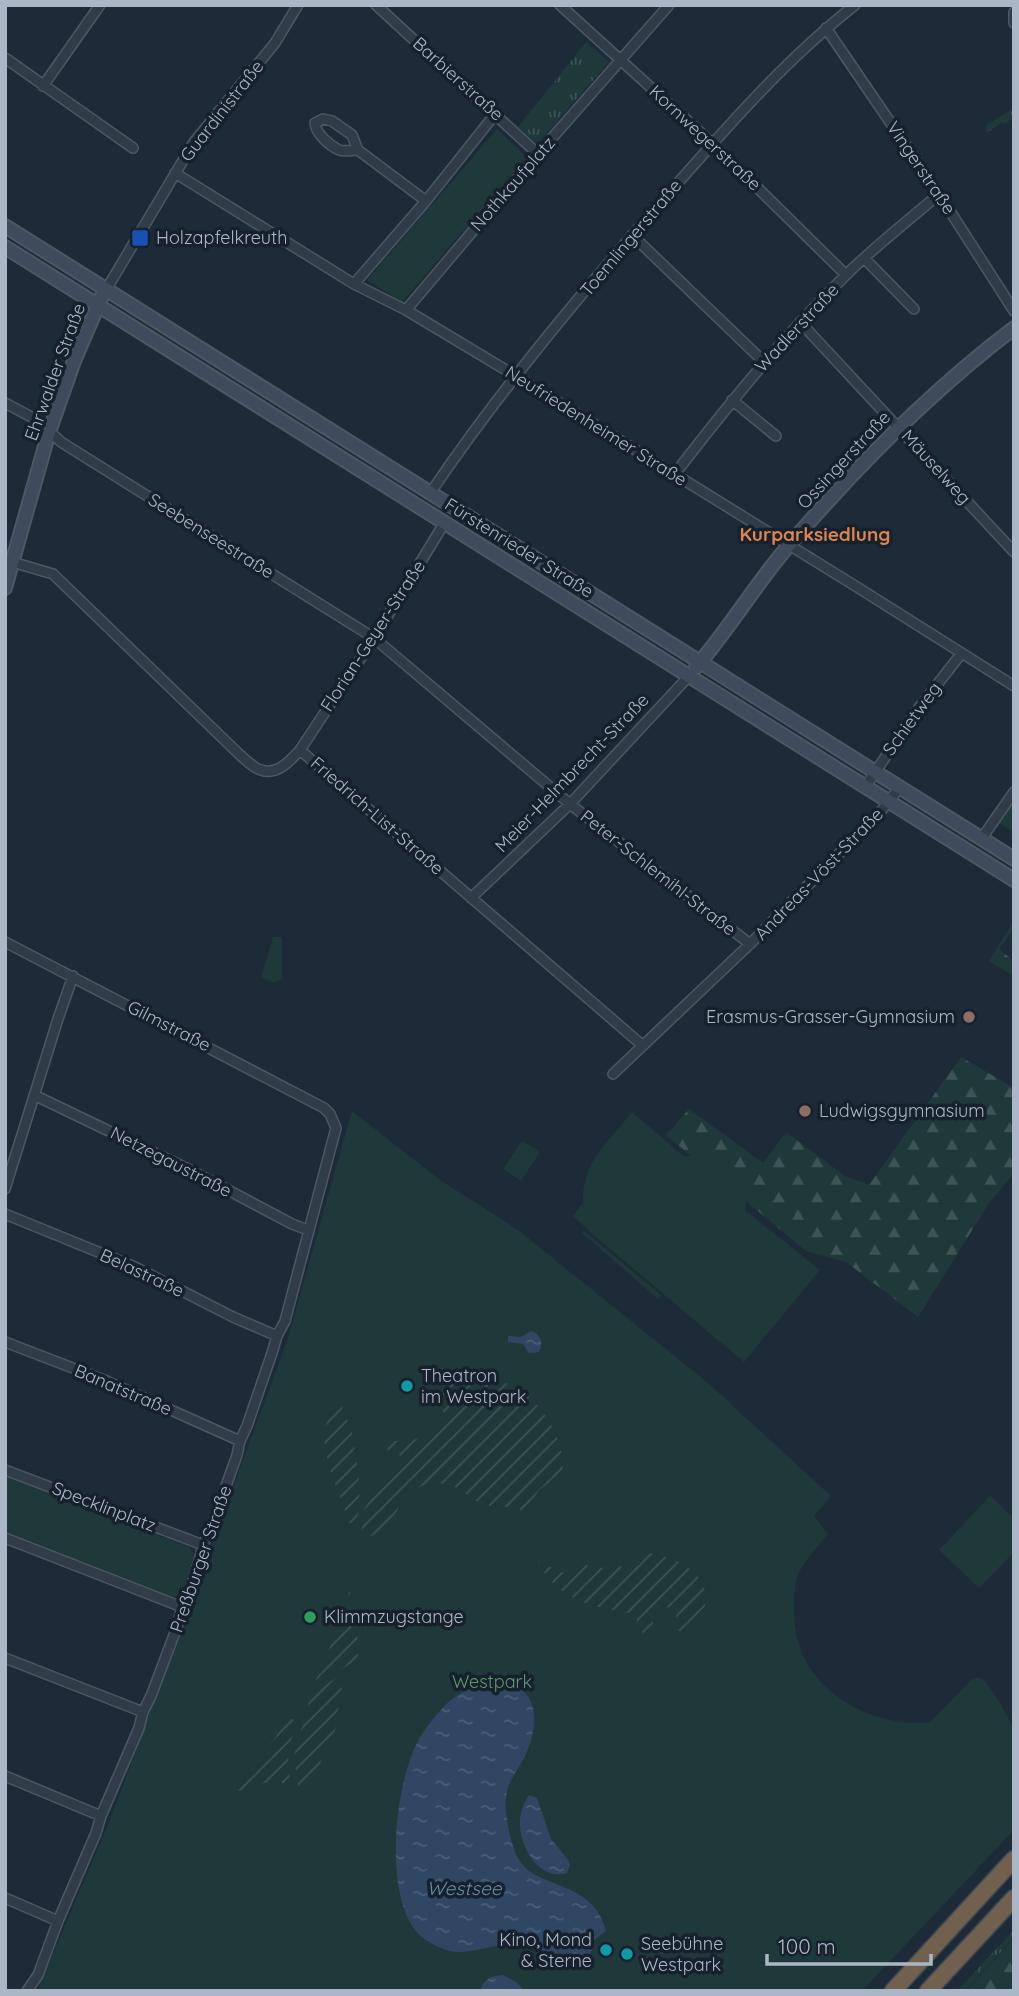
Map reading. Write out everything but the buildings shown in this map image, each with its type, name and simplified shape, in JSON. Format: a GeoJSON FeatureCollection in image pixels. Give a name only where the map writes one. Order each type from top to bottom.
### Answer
{"type":"FeatureCollection","features":[{"type":"Feature","properties":{"kind":"highway"},"geometry":{"type":"LineString","coordinates":[[892,1991],[1014,1856]]}},
{"type":"Feature","properties":{"kind":"highway"},"geometry":{"type":"LineString","coordinates":[[928,1991],[1014,1898]]}},
{"type":"Feature","properties":{"kind":"main road","name":"Fürstenrieder Straße"},"geometry":{"type":"LineString","coordinates":[[5,226],[431,492],[865,787],[1014,880]]}},
{"type":"Feature","properties":{"kind":"main road","name":"Fürstenrieder Straße"},"geometry":{"type":"LineString","coordinates":[[5,247],[445,522],[875,771],[1014,859]]}},
{"type":"Feature","properties":{"kind":"main road","name":"Ehrwalder Straße"},"geometry":{"type":"LineString","coordinates":[[5,588],[49,432],[74,361],[106,290]]}},
{"type":"Feature","properties":{"kind":"main road","name":"Ossingerstraße"},"geometry":{"type":"LineString","coordinates":[[695,669],[789,545],[898,426],[1014,328]]}},
{"type":"Feature","properties":{"kind":"street"},"geometry":{"type":"LineString","coordinates":[[43,86],[100,5]]}},
{"type":"Feature","properties":{"kind":"street","name":"Guardinistraße"},"geometry":{"type":"LineString","coordinates":[[106,290],[194,142],[275,43],[298,5]]}},
{"type":"Feature","properties":{"kind":"street","name":"Barbierstraße"},"geometry":{"type":"LineString","coordinates":[[376,5],[538,154]]}},
{"type":"Feature","properties":{"kind":"street","name":"Kornwegerstraße"},"geometry":{"type":"LineString","coordinates":[[560,5],[713,144],[846,275]]}},
{"type":"Feature","properties":{"kind":"street","name":"Nothkaufplatz"},"geometry":{"type":"LineString","coordinates":[[406,310],[669,5]]}},
{"type":"Feature","properties":{"kind":"street","name":"Toemlingerstraße"},"geometry":{"type":"LineString","coordinates":[[431,492],[516,376],[632,235],[760,92],[826,28],[855,5]]}},
{"type":"Feature","properties":{"kind":"street"},"geometry":{"type":"LineString","coordinates":[[1014,12],[1014,23]]}},
{"type":"Feature","properties":{"kind":"street","name":"Vingerstraße"},"geometry":{"type":"LineString","coordinates":[[826,28],[939,194],[1014,311]]}},
{"type":"Feature","properties":{"kind":"street"},"geometry":{"type":"LineString","coordinates":[[5,58],[133,148]]}},
{"type":"Feature","properties":{"kind":"street"},"geometry":{"type":"LineString","coordinates":[[354,284],[426,201],[496,113]]}},
{"type":"Feature","properties":{"kind":"street"},"geometry":{"type":"LineString","coordinates":[[358,150],[341,151],[316,131],[315,123],[323,118],[352,135],[358,150],[426,201]]}},
{"type":"Feature","properties":{"kind":"street","name":"Neufriedenheimer Straße"},"geometry":{"type":"LineString","coordinates":[[175,173],[354,284],[406,310],[516,376],[1014,686]]}},
{"type":"Feature","properties":{"kind":"street","name":"Wadlerstraße"},"geometry":{"type":"LineString","coordinates":[[674,475],[732,400],[800,322],[864,258],[939,194]]}},
{"type":"Feature","properties":{"kind":"street"},"geometry":{"type":"LineString","coordinates":[[632,235],[764,362]]}},
{"type":"Feature","properties":{"kind":"street"},"geometry":{"type":"LineString","coordinates":[[864,258],[914,309]]}},
{"type":"Feature","properties":{"kind":"street","name":"Mäuselweg"},"geometry":{"type":"LineString","coordinates":[[800,322],[1014,552]]}},
{"type":"Feature","properties":{"kind":"street"},"geometry":{"type":"LineString","coordinates":[[732,400],[776,436]]}},
{"type":"Feature","properties":{"kind":"street","name":"Seebenseestraße"},"geometry":{"type":"LineString","coordinates":[[5,403],[39,421],[61,442],[374,638]]}},
{"type":"Feature","properties":{"kind":"street","name":"Florian-Geyer-Straße"},"geometry":{"type":"LineString","coordinates":[[300,750],[374,638],[445,522]]}},
{"type":"Feature","properties":{"kind":"street","name":"Friedrich-List-Straße"},"geometry":{"type":"LineString","coordinates":[[12,562],[53,574],[240,755],[257,768],[278,770],[300,750],[642,1045]]}},
{"type":"Feature","properties":{"kind":"street","name":"Peter-Schlemihl-Straße"},"geometry":{"type":"LineString","coordinates":[[374,638],[570,804],[750,944]]}},
{"type":"Feature","properties":{"kind":"street","name":"Schietweg"},"geometry":{"type":"LineString","coordinates":[[865,787],[918,709],[961,654]]}},
{"type":"Feature","properties":{"kind":"street","name":"Meier-Helmbrecht-Straße"},"geometry":{"type":"LineString","coordinates":[[471,898],[570,804],[695,669]]}},
{"type":"Feature","properties":{"kind":"street","name":"Andreas-Vöst-Straße"},"geometry":{"type":"LineString","coordinates":[[613,1074],[750,944],[889,802],[900,787]]}},
{"type":"Feature","properties":{"kind":"street"},"geometry":{"type":"LineString","coordinates":[[982,838],[1014,792]]}},
{"type":"Feature","properties":{"kind":"street","name":"Gilmstraße"},"geometry":{"type":"LineString","coordinates":[[5,942],[294,1091],[330,1114]]}},
{"type":"Feature","properties":{"kind":"street"},"geometry":{"type":"LineString","coordinates":[[5,1189],[73,976]]}},
{"type":"Feature","properties":{"kind":"street","name":"Netzegaustraße"},"geometry":{"type":"LineString","coordinates":[[34,1095],[160,1155],[292,1224],[309,1230]]}},
{"type":"Feature","properties":{"kind":"street","name":"Preßburger Straße"},"geometry":{"type":"LineString","coordinates":[[27,1991],[38,1975],[58,1920],[139,1728],[142,1712],[151,1696],[182,1607],[190,1592],[203,1545],[215,1518],[276,1336],[285,1321],[336,1128],[330,1114]]}},
{"type":"Feature","properties":{"kind":"street","name":"Belastraße"},"geometry":{"type":"LineString","coordinates":[[5,1214],[135,1267],[276,1336]]}},
{"type":"Feature","properties":{"kind":"street","name":"Banatstraße"},"geometry":{"type":"LineString","coordinates":[[5,1342],[104,1380],[240,1441]]}},
{"type":"Feature","properties":{"kind":"street","name":"Specklinplatz"},"geometry":{"type":"LineString","coordinates":[[5,1470],[203,1545]]}},
{"type":"Feature","properties":{"kind":"street"},"geometry":{"type":"LineString","coordinates":[[5,1538],[182,1607]]}},
{"type":"Feature","properties":{"kind":"street"},"geometry":{"type":"LineString","coordinates":[[5,1658],[142,1712]]}},
{"type":"Feature","properties":{"kind":"street"},"geometry":{"type":"LineString","coordinates":[[5,1776],[101,1816]]}},
{"type":"Feature","properties":{"kind":"street"},"geometry":{"type":"LineString","coordinates":[[5,1898],[58,1920]]}},
{"type":"Feature","properties":{"kind":"green space"},"geometry":{"type":"Polygon","coordinates":[[[586,42],[609,62],[537,144],[518,127],[586,42]]]}},
{"type":"Feature","properties":{"kind":"green space"},"geometry":{"type":"Polygon","coordinates":[[[1014,108],[1014,121],[1012,119],[1004,124],[1002,122],[987,133],[985,126],[1014,108]]]}},
{"type":"Feature","properties":{"kind":"green space"},"geometry":{"type":"Polygon","coordinates":[[[497,129],[527,157],[402,302],[367,280],[497,129]]]}},
{"type":"Feature","properties":{"kind":"green space"},"geometry":{"type":"Polygon","coordinates":[[[1014,798],[1014,832],[999,823],[998,819],[1014,798]]]}},
{"type":"Feature","properties":{"kind":"green space"},"geometry":{"type":"Polygon","coordinates":[[[1014,921],[1014,928],[999,949],[1014,961],[1014,976],[989,961],[1014,921]]]}},
{"type":"Feature","properties":{"kind":"green space"},"geometry":{"type":"Polygon","coordinates":[[[273,937],[282,937],[282,979],[273,983],[261,977],[273,937]]]}},
{"type":"Feature","properties":{"kind":"green space"},"geometry":{"type":"Polygon","coordinates":[[[961,1057],[1014,1088],[1014,1173],[989,1203],[918,1317],[846,1262],[806,1251],[666,1135],[689,1109],[763,1163],[786,1132],[845,1176],[869,1185],[961,1057]]]}},
{"type":"Feature","properties":{"kind":"green space","name":"Westpark"},"geometry":{"type":"Polygon","coordinates":[[[352,1111],[440,1180],[518,1230],[707,1382],[831,1496],[814,1516],[828,1534],[799,1572],[794,1602],[795,1628],[804,1657],[826,1687],[857,1709],[893,1721],[912,1723],[930,1722],[971,1680],[978,1677],[985,1681],[1000,1703],[1014,1729],[1014,1830],[862,1991],[37,1991],[110,1820],[287,1341],[352,1111]]]}},
{"type":"Feature","properties":{"kind":"green space"},"geometry":{"type":"Polygon","coordinates":[[[632,1112],[685,1157],[697,1153],[747,1195],[745,1210],[820,1270],[744,1362],[573,1216],[583,1203],[587,1176],[598,1153],[632,1112]]]}},
{"type":"Feature","properties":{"kind":"green space"},"geometry":{"type":"Polygon","coordinates":[[[522,1141],[540,1152],[521,1181],[503,1169],[522,1141]]]}},
{"type":"Feature","properties":{"kind":"green space"},"geometry":{"type":"Polygon","coordinates":[[[584,1231],[661,1295],[658,1299],[582,1233],[584,1231]]]}},
{"type":"Feature","properties":{"kind":"green space"},"geometry":{"type":"Polygon","coordinates":[[[470,1378],[508,1384],[530,1397],[550,1422],[562,1453],[563,1472],[539,1490],[525,1512],[483,1504],[451,1485],[426,1485],[413,1490],[404,1499],[385,1529],[375,1535],[361,1536],[364,1509],[385,1479],[407,1463],[401,1456],[380,1446],[384,1439],[403,1442],[434,1435],[442,1421],[443,1386],[453,1379],[470,1378]]]}},
{"type":"Feature","properties":{"kind":"green space"},"geometry":{"type":"Polygon","coordinates":[[[340,1401],[353,1435],[360,1488],[357,1527],[350,1524],[325,1446],[326,1424],[340,1401]]]}},
{"type":"Feature","properties":{"kind":"green space"},"geometry":{"type":"Polygon","coordinates":[[[5,1476],[189,1547],[194,1554],[195,1563],[185,1590],[173,1597],[5,1532],[5,1476]]]}},
{"type":"Feature","properties":{"kind":"green space"},"geometry":{"type":"Polygon","coordinates":[[[990,1496],[1014,1518],[1014,1552],[979,1588],[939,1550],[990,1496]]]}},
{"type":"Feature","properties":{"kind":"green space"},"geometry":{"type":"Polygon","coordinates":[[[640,1551],[683,1564],[701,1580],[705,1589],[704,1609],[686,1638],[674,1626],[676,1617],[671,1609],[659,1606],[654,1609],[651,1617],[655,1627],[650,1640],[643,1634],[634,1614],[578,1600],[555,1585],[538,1561],[576,1576],[577,1566],[581,1564],[598,1568],[640,1565],[640,1551]]]}},
{"type":"Feature","properties":{"kind":"green space"},"geometry":{"type":"Polygon","coordinates":[[[350,1588],[351,1618],[358,1639],[358,1659],[313,1687],[341,1621],[350,1588]]]}},
{"type":"Feature","properties":{"kind":"green space"},"geometry":{"type":"Polygon","coordinates":[[[344,1673],[335,1731],[323,1754],[315,1784],[298,1787],[294,1755],[311,1694],[344,1673]]]}},
{"type":"Feature","properties":{"kind":"green space"},"geometry":{"type":"Polygon","coordinates":[[[290,1718],[297,1721],[288,1752],[290,1783],[265,1783],[238,1791],[251,1769],[290,1718]]]}},
{"type":"Feature","properties":{"kind":"green space"},"geometry":{"type":"Polygon","coordinates":[[[1014,1930],[1014,1937],[965,1991],[957,1991],[1014,1930]]]}},
{"type":"Feature","properties":{"kind":"green space"},"geometry":{"type":"Polygon","coordinates":[[[1014,1938],[1014,1991],[966,1991],[1014,1938]]]}},
{"type":"Feature","properties":{"kind":"water"},"geometry":{"type":"Polygon","coordinates":[[[531,1331],[541,1339],[539,1352],[529,1353],[523,1344],[508,1342],[508,1336],[521,1337],[531,1331]]]}},
{"type":"Feature","properties":{"kind":"water","name":"Westsee"},"geometry":{"type":"Polygon","coordinates":[[[493,1681],[518,1687],[531,1702],[534,1713],[528,1749],[506,1795],[508,1825],[516,1854],[529,1871],[574,1892],[590,1903],[597,1910],[606,1931],[594,1940],[591,1953],[580,1957],[561,1958],[514,1945],[450,1951],[420,1936],[405,1911],[399,1888],[396,1832],[399,1803],[413,1753],[426,1728],[451,1700],[466,1690],[493,1681]]]}},
{"type":"Feature","properties":{"kind":"water"},"geometry":{"type":"Polygon","coordinates":[[[529,1795],[537,1798],[551,1839],[569,1861],[567,1873],[557,1874],[541,1868],[524,1845],[520,1823],[529,1795]]]}},
{"type":"Feature","properties":{"kind":"water"},"geometry":{"type":"Polygon","coordinates":[[[503,1975],[525,1991],[480,1991],[488,1979],[503,1975]]]}},
{"type":"Feature","properties":{"kind":"place","name":"Holzapfelkreuth"},"geometry":{"type":"Point","coordinates":[140,238]}},
{"type":"Feature","properties":{"kind":"place","name":"Erasmus-Grasser-Gymnasium"},"geometry":{"type":"Point","coordinates":[969,1017]}},
{"type":"Feature","properties":{"kind":"place","name":"Ludwigsgymnasium"},"geometry":{"type":"Point","coordinates":[805,1111]}},
{"type":"Feature","properties":{"kind":"place","name":"Theatron im Westpark"},"geometry":{"type":"Point","coordinates":[407,1386]}},
{"type":"Feature","properties":{"kind":"place","name":"Klimmzugstange"},"geometry":{"type":"Point","coordinates":[310,1617]}},
{"type":"Feature","properties":{"kind":"place","name":"Kino, Mond & Sterne"},"geometry":{"type":"Point","coordinates":[606,1950]}},
{"type":"Feature","properties":{"kind":"place","name":"Seebühne Westpark"},"geometry":{"type":"Point","coordinates":[627,1954]}},
{"type":"Feature","properties":{"kind":"district","name":"Kurparksiedlung"},"geometry":{"type":"Point","coordinates":[815,534]}}]}
